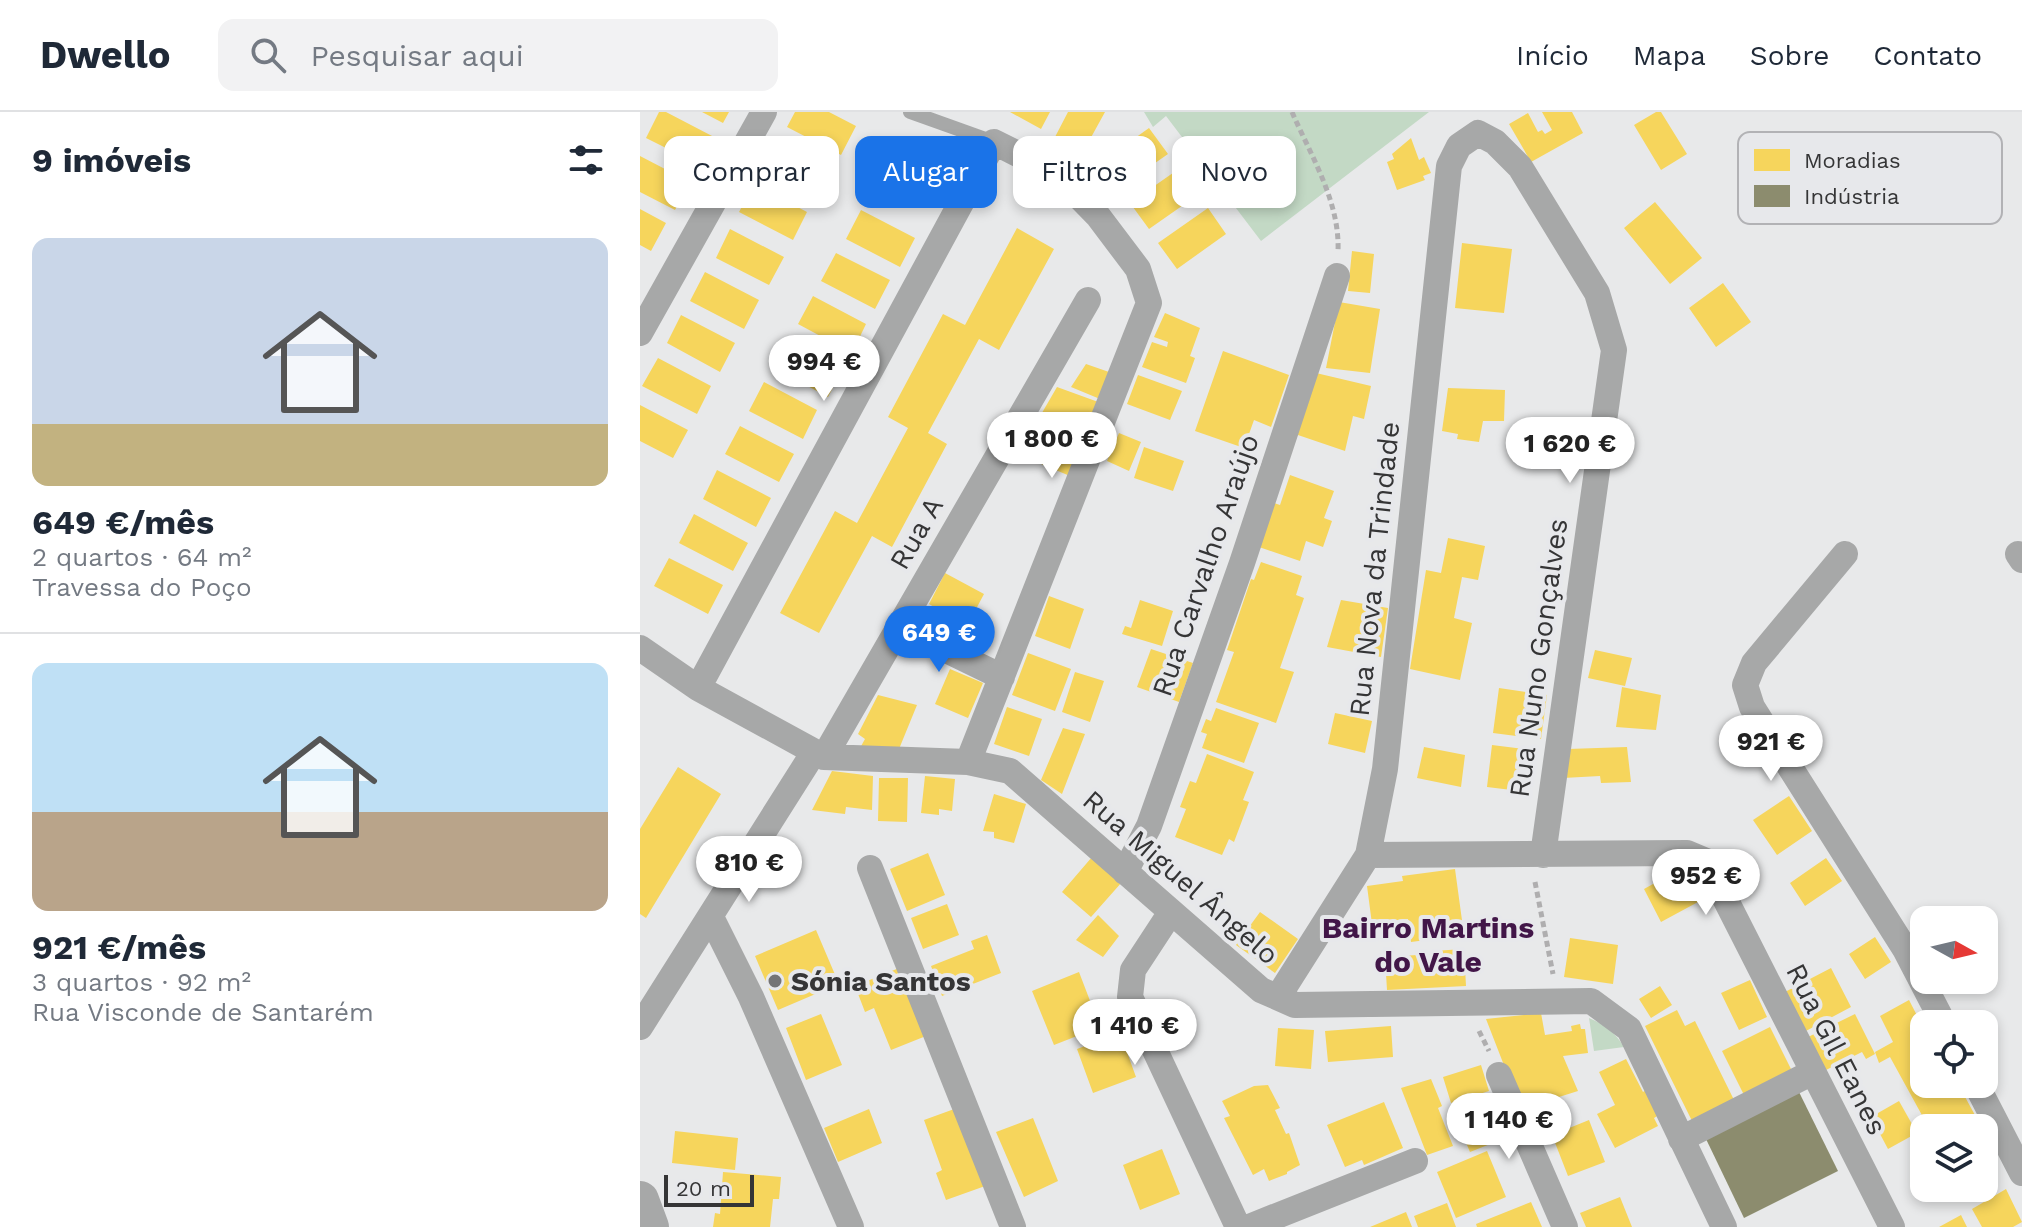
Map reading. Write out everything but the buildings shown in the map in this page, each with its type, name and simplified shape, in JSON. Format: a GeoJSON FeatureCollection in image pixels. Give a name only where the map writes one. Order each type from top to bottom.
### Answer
{"type":"FeatureCollection","features":[{"type":"Feature","properties":{"kind":"street"},"geometry":{"type":"LineString","coordinates":[[640,333],[764,112]]}},
{"type":"Feature","properties":{"kind":"street","name":"Rua Nuno Gonçalves"},"geometry":{"type":"LineString","coordinates":[[1478,133],[1495,142],[1520,167],[1597,293],[1614,350],[1536,855]]}},
{"type":"Feature","properties":{"kind":"street","name":"Rua Nova da Trindade"},"geometry":{"type":"LineString","coordinates":[[1278,997],[1368,855],[1385,769],[1449,166],[1459,146],[1478,133]]}},
{"type":"Feature","properties":{"kind":"street"},"geometry":{"type":"LineString","coordinates":[[968,762],[1149,303],[1138,269],[1098,216],[1057,174],[997,144]]}},
{"type":"Feature","properties":{"kind":"street"},"geometry":{"type":"LineString","coordinates":[[698,688],[958,208]]}},
{"type":"Feature","properties":{"kind":"street","name":"Rua Carvalho Araújo"},"geometry":{"type":"LineString","coordinates":[[1125,872],[1149,826],[1242,563],[1337,276]]}},
{"type":"Feature","properties":{"kind":"street","name":"Rua A"},"geometry":{"type":"LineString","coordinates":[[640,1027],[819,755],[899,627],[1088,300]]}},
{"type":"Feature","properties":{"kind":"street"},"geometry":{"type":"LineString","coordinates":[[1845,554],[1754,663],[1745,685],[1752,707],[1905,949],[1937,1010]]}},
{"type":"Feature","properties":{"kind":"street"},"geometry":{"type":"LineString","coordinates":[[899,627],[1002,677]]}},
{"type":"Feature","properties":{"kind":"street"},"geometry":{"type":"LineString","coordinates":[[640,648],[698,688],[819,755]]}},
{"type":"Feature","properties":{"kind":"street","name":"Rua Miguel Ângelo"},"geometry":{"type":"LineString","coordinates":[[819,755],[968,762],[1010,771],[1261,990],[1295,1005],[1591,1001],[1629,1029],[1724,1227]]}},
{"type":"Feature","properties":{"kind":"street","name":"Rua GIl Eanes"},"geometry":{"type":"LineString","coordinates":[[1368,855],[1687,853],[1706,861],[1892,1227]]}},
{"type":"Feature","properties":{"kind":"street"},"geometry":{"type":"LineString","coordinates":[[870,868],[1013,1227]]}},
{"type":"Feature","properties":{"kind":"street"},"geometry":{"type":"LineString","coordinates":[[1171,912],[1133,970],[1130,997],[1238,1227]]}},
{"type":"Feature","properties":{"kind":"street"},"geometry":{"type":"LineString","coordinates":[[711,917],[751,997],[851,1227]]}},
{"type":"Feature","properties":{"kind":"street"},"geometry":{"type":"LineString","coordinates":[[1681,1139],[1813,1072]]}},
{"type":"Feature","properties":{"kind":"street"},"geometry":{"type":"LineString","coordinates":[[1499,1075],[1565,1227]]}},
{"type":"Feature","properties":{"kind":"street"},"geometry":{"type":"LineString","coordinates":[[1983,1098],[2022,1173]]}},
{"type":"Feature","properties":{"kind":"street"},"geometry":{"type":"LineString","coordinates":[[1249,1227],[1415,1161]]}},
{"type":"Feature","properties":{"kind":"street"},"geometry":{"type":"LineString","coordinates":[[640,1200],[650,1227]]}},
{"type":"Feature","properties":{"kind":"lane"},"geometry":{"type":"LineString","coordinates":[[910,112],[977,136]]}},
{"type":"Feature","properties":{"kind":"path"},"geometry":{"type":"LineString","coordinates":[[1292,112],[1332,208],[1338,231],[1337,276]]}},
{"type":"Feature","properties":{"kind":"path"},"geometry":{"type":"LineString","coordinates":[[1536,855],[1559,1002]]}},
{"type":"Feature","properties":{"kind":"path"},"geometry":{"type":"LineString","coordinates":[[1467,1004],[1499,1075]]}},
{"type":"Feature","properties":{"kind":"green space"},"geometry":{"type":"Polygon","coordinates":[[[1144,112],[1429,112],[1261,241],[1236,208],[1296,208],[1296,136],[1181,136],[1166,116],[1153,127],[1144,112]]]}},
{"type":"Feature","properties":{"kind":"green space"},"geometry":{"type":"Polygon","coordinates":[[[1589,1018],[1609,1030],[1624,1047],[1594,1051],[1589,1018]]]}},
{"type":"Feature","properties":{"kind":"place","name":"Sónia Santos"},"geometry":{"type":"Point","coordinates":[775,981]}},
{"type":"Feature","properties":{"kind":"district","name":"Bairro Martins do Vale"},"geometry":{"type":"Point","coordinates":[1428,945]}}]}
